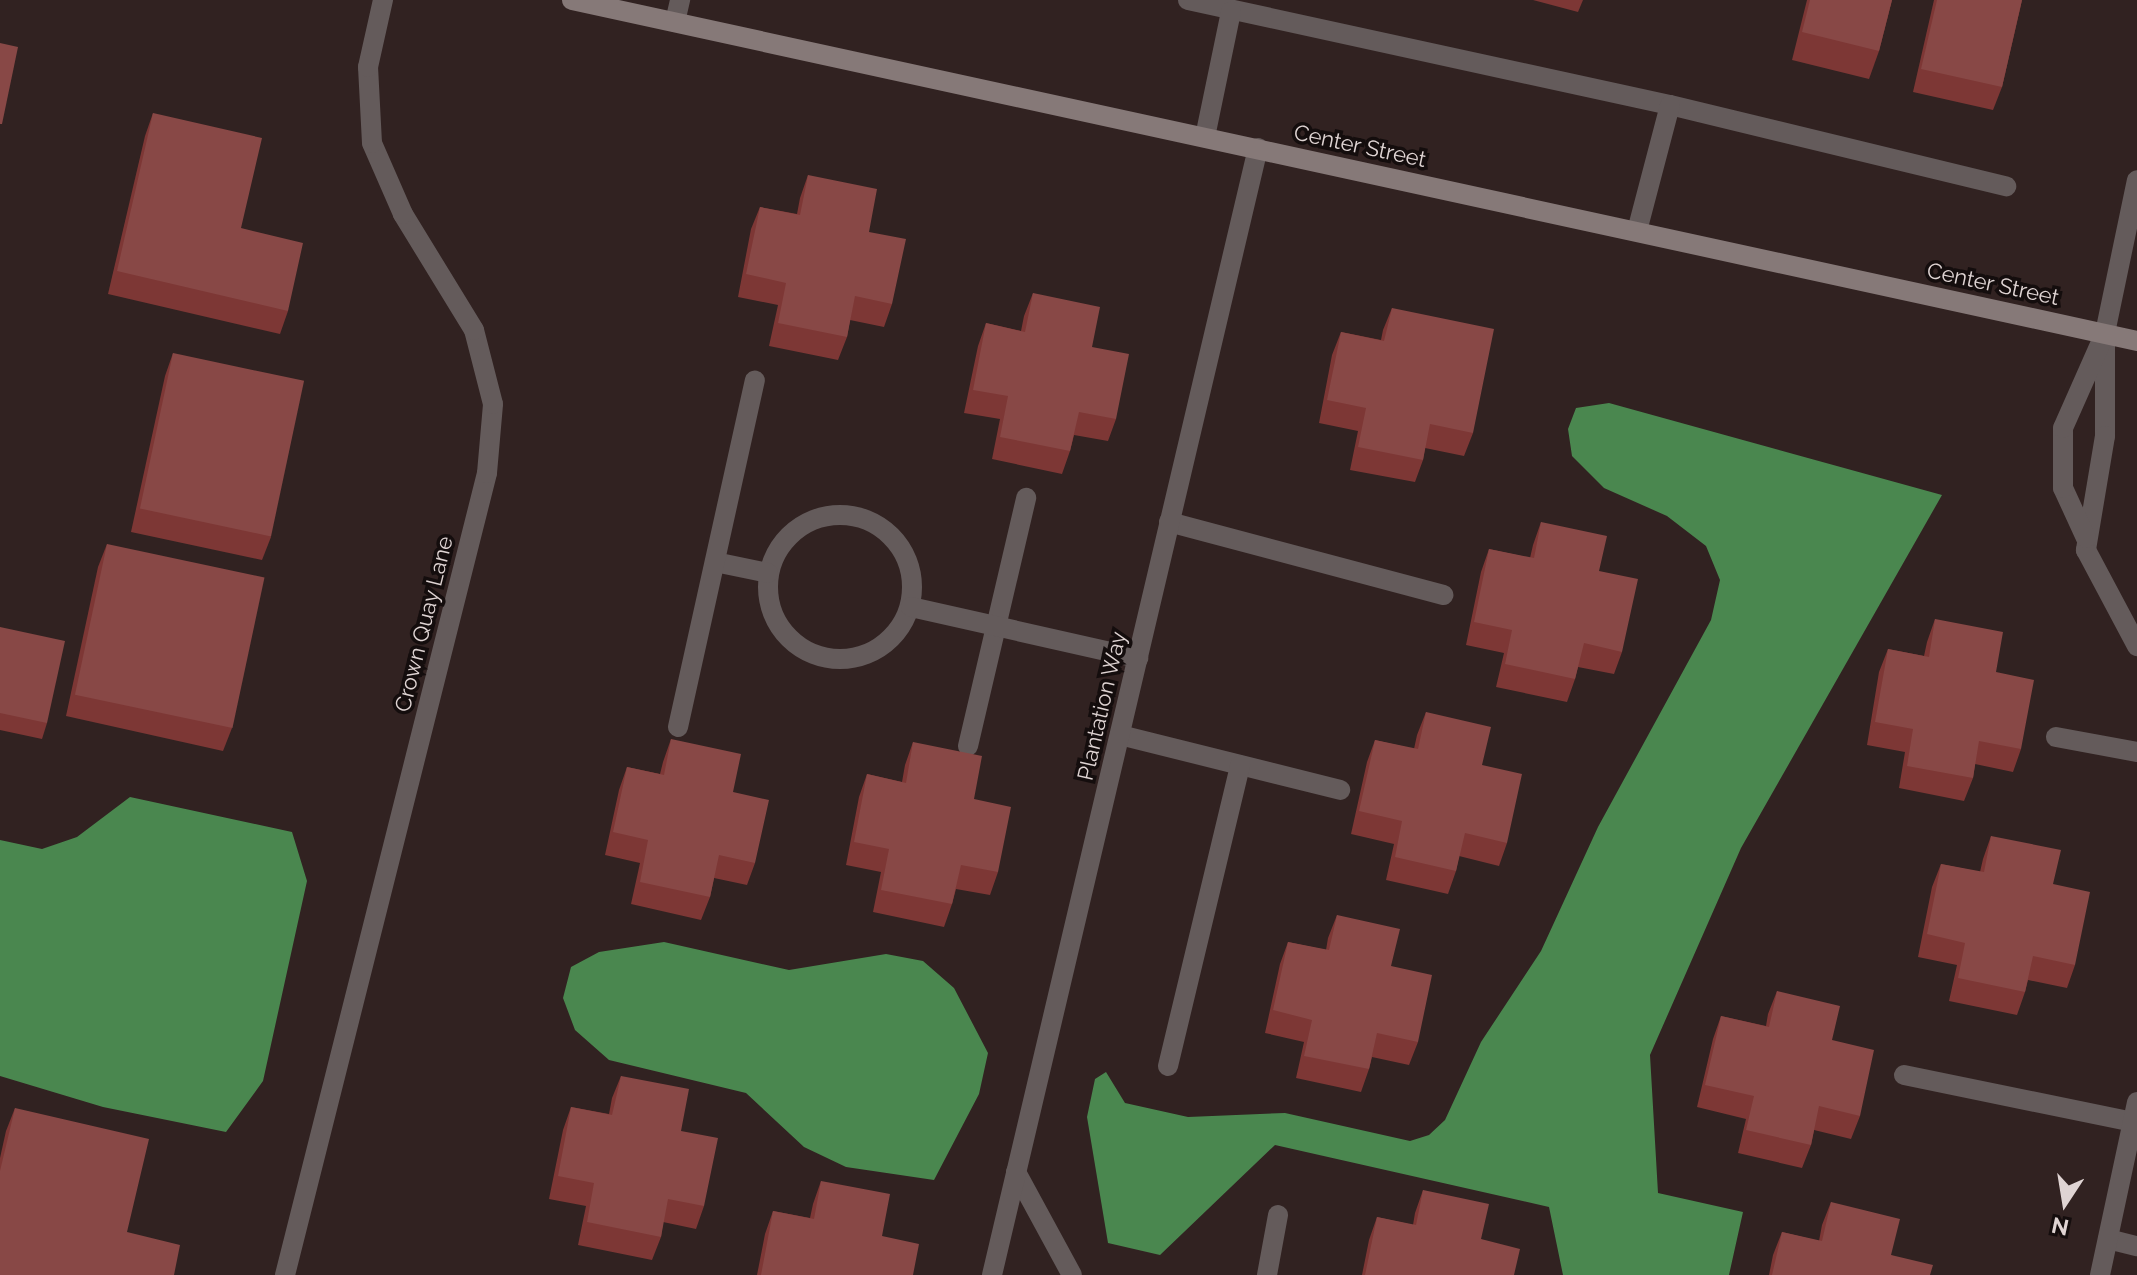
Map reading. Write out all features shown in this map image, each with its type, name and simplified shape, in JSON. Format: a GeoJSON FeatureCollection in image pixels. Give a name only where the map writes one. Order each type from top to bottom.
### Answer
{"type":"FeatureCollection","features":[{"type":"Feature","properties":{"kind":"street","name":"Crown Quay Lane"},"geometry":{"type":"LineString","coordinates":[[285,1275],[487,473],[493,404],[474,330],[403,214],[372,143],[368,67],[383,0]]}},
{"type":"Feature","properties":{"kind":"street","name":"Center Street"},"geometry":{"type":"LineString","coordinates":[[572,0],[2137,341]]}},
{"type":"Feature","properties":{"kind":"street"},"geometry":{"type":"LineString","coordinates":[[675,22],[680,0]]}},
{"type":"Feature","properties":{"kind":"street"},"geometry":{"type":"LineString","coordinates":[[1188,0],[1231,12],[1670,105],[2006,186]]}},
{"type":"Feature","properties":{"kind":"street"},"geometry":{"type":"LineString","coordinates":[[1205,137],[1231,12]]}},
{"type":"Feature","properties":{"kind":"street"},"geometry":{"type":"LineString","coordinates":[[1637,231],[1670,105]]}},
{"type":"Feature","properties":{"kind":"street","name":"Plantation Way"},"geometry":{"type":"LineString","coordinates":[[992,1275],[1258,148]]}},
{"type":"Feature","properties":{"kind":"street"},"geometry":{"type":"LineString","coordinates":[[2137,180],[2105,333],[2105,436],[2086,538],[2086,550],[2137,646]]}},
{"type":"Feature","properties":{"kind":"street"},"geometry":{"type":"LineString","coordinates":[[2086,538],[2063,488],[2063,428],[2105,333]]}},
{"type":"Feature","properties":{"kind":"street"},"geometry":{"type":"LineString","coordinates":[[678,727],[755,380]]}},
{"type":"Feature","properties":{"kind":"street"},"geometry":{"type":"LineString","coordinates":[[968,746],[999,627],[1026,498]]}},
{"type":"Feature","properties":{"kind":"street"},"geometry":{"type":"LineString","coordinates":[[847,515],[876,523],[895,539],[914,586],[911,607],[882,647],[860,658],[830,660],[804,651],[783,633],[768,594],[768,573],[780,546],[801,526],[822,516],[847,515]]}},
{"type":"Feature","properties":{"kind":"street"},"geometry":{"type":"LineString","coordinates":[[1169,522],[1443,595]]}},
{"type":"Feature","properties":{"kind":"street"},"geometry":{"type":"LineString","coordinates":[[715,562],[768,573]]}},
{"type":"Feature","properties":{"kind":"street"},"geometry":{"type":"LineString","coordinates":[[911,607],[1138,658]]}},
{"type":"Feature","properties":{"kind":"street"},"geometry":{"type":"LineString","coordinates":[[1120,735],[1340,790]]}},
{"type":"Feature","properties":{"kind":"street"},"geometry":{"type":"LineString","coordinates":[[2056,737],[2137,752]]}},
{"type":"Feature","properties":{"kind":"street"},"geometry":{"type":"LineString","coordinates":[[1168,1066],[1240,765]]}},
{"type":"Feature","properties":{"kind":"street"},"geometry":{"type":"LineString","coordinates":[[1904,1075],[2135,1112],[2100,1275]]}},
{"type":"Feature","properties":{"kind":"street"},"geometry":{"type":"LineString","coordinates":[[1016,1172],[1072,1275]]}},
{"type":"Feature","properties":{"kind":"street"},"geometry":{"type":"LineString","coordinates":[[1267,1275],[1278,1215]]}},
{"type":"Feature","properties":{"kind":"street"},"geometry":{"type":"LineString","coordinates":[[2108,1239],[2137,1246]]}},
{"type":"Feature","properties":{"kind":"shaded area"},"geometry":{"type":"Polygon","coordinates":[[[1609,403],[1942,495],[1741,848],[1650,1055],[1658,1193],[1743,1212],[1729,1275],[1563,1275],[1549,1207],[1275,1145],[1160,1255],[1108,1243],[1087,1117],[1095,1079],[1106,1072],[1125,1103],[1188,1117],[1285,1113],[1410,1141],[1429,1135],[1445,1120],[1481,1042],[1541,951],[1598,827],[1711,620],[1720,580],[1706,546],[1667,516],[1604,488],[1572,456],[1568,429],[1576,408],[1609,403]]]}},
{"type":"Feature","properties":{"kind":"shaded area"},"geometry":{"type":"Polygon","coordinates":[[[130,797],[292,832],[307,881],[263,1081],[226,1132],[103,1107],[0,1076],[0,840],[42,849],[77,837],[130,797]]]}},
{"type":"Feature","properties":{"kind":"shaded area"},"geometry":{"type":"Polygon","coordinates":[[[664,942],[789,970],[886,954],[923,961],[954,988],[988,1053],[979,1094],[934,1180],[846,1167],[804,1147],[746,1093],[609,1060],[575,1030],[563,998],[571,967],[599,952],[664,942]]]}},
{"type":"Feature","properties":{"kind":"building"},"geometry":{"type":"Polygon","coordinates":[[[1810,0],[1892,0],[1879,51],[1802,32],[1810,0]]]}},
{"type":"Feature","properties":{"kind":"building"},"geometry":{"type":"Polygon","coordinates":[[[1937,0],[2022,0],[2002,87],[1921,69],[1937,0]]]}},
{"type":"Feature","properties":{"kind":"building"},"geometry":{"type":"Polygon","coordinates":[[[0,43],[18,47],[2,124],[0,124],[0,43]]]}},
{"type":"Feature","properties":{"kind":"building"},"geometry":{"type":"Polygon","coordinates":[[[153,113],[262,138],[241,228],[303,243],[288,311],[117,271],[153,113]]]}},
{"type":"Feature","properties":{"kind":"building"},"geometry":{"type":"Polygon","coordinates":[[[808,175],[877,189],[869,232],[906,239],[892,304],[855,296],[847,337],[778,323],[786,283],[746,274],[760,207],[800,215],[808,175]]]}},
{"type":"Feature","properties":{"kind":"building"},"geometry":{"type":"Polygon","coordinates":[[[1033,293],[1100,307],[1092,347],[1129,354],[1116,419],[1079,412],[1070,451],[1000,437],[1008,396],[973,390],[986,323],[1025,332],[1033,293]]]}},
{"type":"Feature","properties":{"kind":"building"},"geometry":{"type":"Polygon","coordinates":[[[1392,308],[1494,329],[1473,433],[1430,424],[1423,460],[1358,447],[1366,408],[1327,400],[1341,332],[1384,341],[1392,308]]]}},
{"type":"Feature","properties":{"kind":"building"},"geometry":{"type":"Polygon","coordinates":[[[173,353],[304,381],[271,536],[140,509],[173,353]]]}},
{"type":"Feature","properties":{"kind":"building"},"geometry":{"type":"Polygon","coordinates":[[[1541,522],[1607,536],[1599,571],[1638,579],[1622,652],[1584,643],[1575,679],[1505,664],[1512,630],[1474,622],[1489,549],[1534,558],[1541,522]]]}},
{"type":"Feature","properties":{"kind":"building"},"geometry":{"type":"Polygon","coordinates":[[[107,544],[264,577],[232,728],[75,695],[107,544]]]}},
{"type":"Feature","properties":{"kind":"building"},"geometry":{"type":"Polygon","coordinates":[[[1935,619],[2003,632],[1996,672],[2034,680],[2021,749],[1979,741],[1973,778],[1907,766],[1913,729],[1875,722],[1888,649],[1929,657],[1935,619]]]}},
{"type":"Feature","properties":{"kind":"building"},"geometry":{"type":"Polygon","coordinates":[[[0,627],[65,641],[47,723],[0,713],[0,627]]]}},
{"type":"Feature","properties":{"kind":"building"},"geometry":{"type":"Polygon","coordinates":[[[1426,712],[1491,727],[1482,765],[1522,774],[1507,843],[1465,833],[1456,871],[1395,857],[1402,821],[1359,811],[1375,740],[1418,749],[1426,712]]]}},
{"type":"Feature","properties":{"kind":"building"},"geometry":{"type":"Polygon","coordinates":[[[671,739],[741,754],[733,792],[769,800],[755,863],[719,855],[710,897],[640,882],[648,840],[613,832],[627,767],[664,775],[671,739]]]}},
{"type":"Feature","properties":{"kind":"building"},"geometry":{"type":"Polygon","coordinates":[[[913,742],[982,756],[974,799],[1011,807],[998,872],[961,865],[952,904],[881,890],[889,849],[854,842],[867,774],[906,783],[913,742]]]}},
{"type":"Feature","properties":{"kind":"building"},"geometry":{"type":"Polygon","coordinates":[[[1991,836],[2061,850],[2053,884],[2090,892],[2075,965],[2033,956],[2025,992],[1958,978],[1965,943],[1927,934],[1941,864],[1984,872],[1991,836]]]}},
{"type":"Feature","properties":{"kind":"building"},"geometry":{"type":"Polygon","coordinates":[[[1337,915],[1400,929],[1391,966],[1432,975],[1418,1042],[1377,1033],[1369,1069],[1304,1056],[1312,1020],[1273,1010],[1288,942],[1329,950],[1337,915]]]}},
{"type":"Feature","properties":{"kind":"building"},"geometry":{"type":"Polygon","coordinates":[[[1777,991],[1840,1006],[1832,1040],[1874,1050],[1860,1116],[1819,1106],[1811,1145],[1746,1130],[1754,1096],[1705,1085],[1721,1016],[1769,1027],[1777,991]]]}},
{"type":"Feature","properties":{"kind":"building"},"geometry":{"type":"Polygon","coordinates":[[[621,1076],[689,1089],[681,1131],[718,1138],[704,1206],[668,1199],[661,1237],[587,1222],[594,1183],[558,1176],[571,1107],[612,1115],[621,1076]]]}},
{"type":"Feature","properties":{"kind":"building"},"geometry":{"type":"Polygon","coordinates":[[[15,1108],[149,1139],[127,1232],[180,1245],[174,1275],[0,1275],[0,1171],[15,1108]]]}},
{"type":"Feature","properties":{"kind":"building"},"geometry":{"type":"Polygon","coordinates":[[[821,1181],[890,1194],[882,1236],[919,1244],[913,1275],[761,1275],[773,1211],[814,1219],[821,1181]]]}},
{"type":"Feature","properties":{"kind":"building"},"geometry":{"type":"Polygon","coordinates":[[[1423,1190],[1489,1204],[1481,1239],[1520,1249],[1514,1275],[1365,1275],[1377,1217],[1416,1225],[1423,1190]]]}},
{"type":"Feature","properties":{"kind":"building"},"geometry":{"type":"Polygon","coordinates":[[[1831,1202],[1900,1219],[1891,1255],[1933,1265],[1930,1275],[1772,1275],[1782,1232],[1822,1241],[1831,1202]]]}}]}
